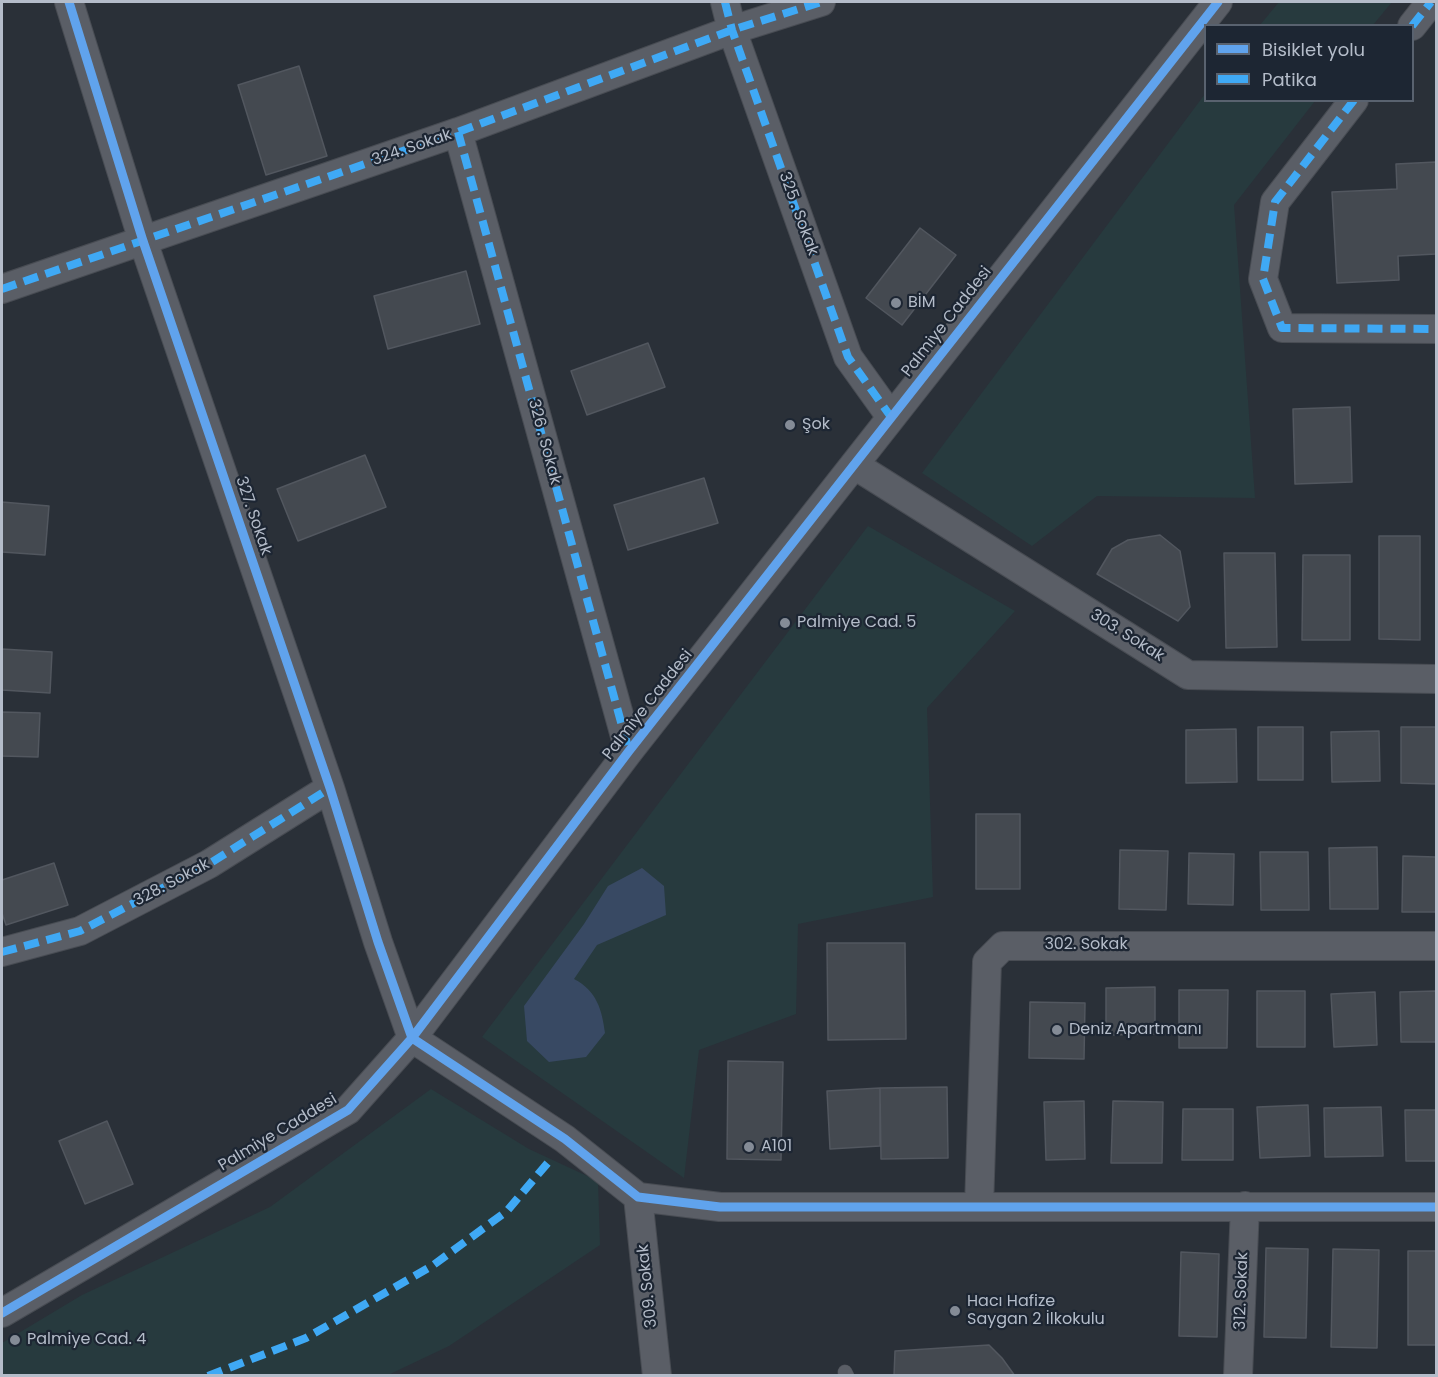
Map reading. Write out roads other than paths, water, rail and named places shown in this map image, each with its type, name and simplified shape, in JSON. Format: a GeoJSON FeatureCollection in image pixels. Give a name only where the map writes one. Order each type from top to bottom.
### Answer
{"type":"FeatureCollection","features":[{"type":"Feature","properties":{"kind":"street","name":"327. Sokak"},"geometry":{"type":"LineString","coordinates":[[69,2],[143,241],[330,788],[378,942],[412,1038]]}},
{"type":"Feature","properties":{"kind":"street","name":"325 . Sokak"},"geometry":{"type":"LineString","coordinates":[[725,2],[732,30],[848,357],[891,417]]}},
{"type":"Feature","properties":{"kind":"street","name":"324. Sokak"},"geometry":{"type":"LineString","coordinates":[[2,288],[458,132],[732,30],[821,2]]}},
{"type":"Feature","properties":{"kind":"street","name":"Palmiye Caddesi"},"geometry":{"type":"LineString","coordinates":[[2,1313],[348,1110],[412,1038],[629,751],[1218,2]]}},
{"type":"Feature","properties":{"kind":"street"},"geometry":{"type":"LineString","coordinates":[[1414,25],[1431,2]]}},
{"type":"Feature","properties":{"kind":"street"},"geometry":{"type":"LineString","coordinates":[[1352,102],[1275,202],[1263,279],[1282,328],[1437,328]]}},
{"type":"Feature","properties":{"kind":"street","name":"326 . Sokak"},"geometry":{"type":"LineString","coordinates":[[458,132],[629,751]]}},
{"type":"Feature","properties":{"kind":"street","name":"303. Sokak"},"geometry":{"type":"LineString","coordinates":[[855,466],[1188,675],[1437,679]]}},
{"type":"Feature","properties":{"kind":"street","name":"328. Sokak"},"geometry":{"type":"LineString","coordinates":[[2,952],[80,931],[209,864],[330,788]]}},
{"type":"Feature","properties":{"kind":"street","name":"302. Sokak"},"geometry":{"type":"LineString","coordinates":[[979,1207],[987,962],[1003,946],[1437,946]]}},
{"type":"Feature","properties":{"kind":"street"},"geometry":{"type":"LineString","coordinates":[[412,1038],[566,1139],[638,1197],[720,1207],[1437,1207]]}},
{"type":"Feature","properties":{"kind":"street","name":"309. Sokak"},"geometry":{"type":"LineString","coordinates":[[638,1197],[657,1376]]}},
{"type":"Feature","properties":{"kind":"street","name":"312. Sokak"},"geometry":{"type":"LineString","coordinates":[[1238,1376],[1245,1206]]}},
{"type":"Feature","properties":{"kind":"water"},"geometry":{"type":"Polygon","coordinates":[[[642,868],[664,886],[666,915],[597,945],[574,979],[593,995],[602,1017],[605,1033],[586,1057],[549,1062],[527,1041],[524,1006],[584,924],[608,886],[642,868]]]}},
{"type":"Feature","properties":{"kind":"place","name":"BİM"},"geometry":{"type":"Point","coordinates":[896,303]}},
{"type":"Feature","properties":{"kind":"place","name":"Şok"},"geometry":{"type":"Point","coordinates":[790,425]}},
{"type":"Feature","properties":{"kind":"place","name":"Palmiye Cad. 5"},"geometry":{"type":"Point","coordinates":[785,623]}},
{"type":"Feature","properties":{"kind":"place","name":"Deniz Apartmanı"},"geometry":{"type":"Point","coordinates":[1057,1030]}},
{"type":"Feature","properties":{"kind":"place","name":"A101"},"geometry":{"type":"Point","coordinates":[749,1147]}},
{"type":"Feature","properties":{"kind":"place","name":"Hacı Hafize Saygan 2 İlkokulu"},"geometry":{"type":"Point","coordinates":[955,1311]}},
{"type":"Feature","properties":{"kind":"place","name":"Palmiye Cad. 4"},"geometry":{"type":"Point","coordinates":[15,1340]}}]}
